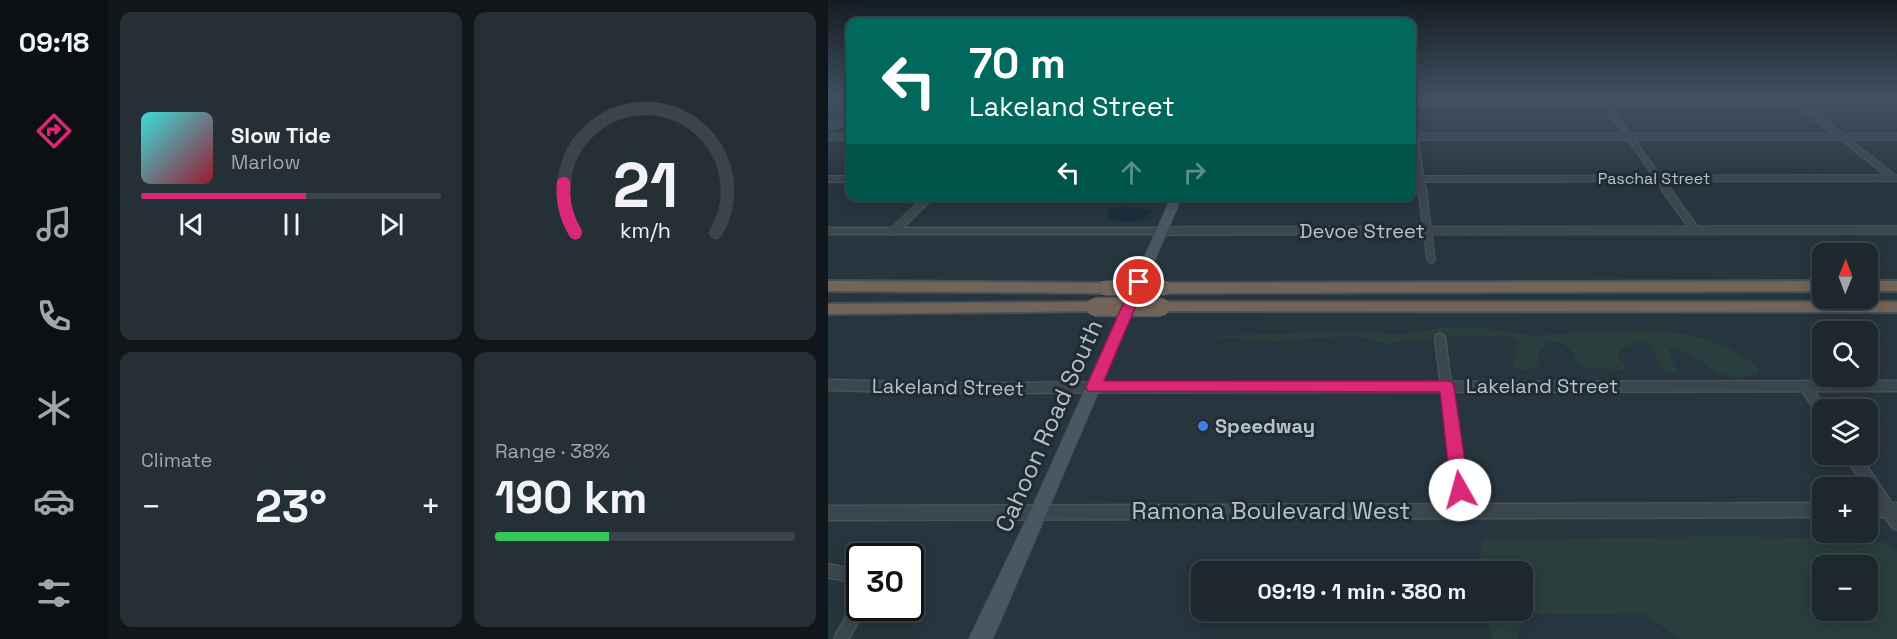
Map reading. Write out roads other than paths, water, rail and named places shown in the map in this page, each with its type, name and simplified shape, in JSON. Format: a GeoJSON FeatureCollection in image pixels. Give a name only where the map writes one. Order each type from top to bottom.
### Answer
{"type":"FeatureCollection","features":[{"type":"Feature","properties":{"kind":"highway"},"geometry":{"type":"LineString","coordinates":[[828,286],[1105,288],[1812,286]]}},
{"type":"Feature","properties":{"kind":"highway"},"geometry":{"type":"LineString","coordinates":[[1878,286],[1897,286]]}},
{"type":"Feature","properties":{"kind":"highway"},"geometry":{"type":"LineString","coordinates":[[1641,307],[1685,313],[1897,317]]}},
{"type":"Feature","properties":{"kind":"highway"},"geometry":{"type":"LineString","coordinates":[[828,309],[1897,308]]}},
{"type":"Feature","properties":{"kind":"main road","name":"Cahoon Road South"},"geometry":{"type":"LineString","coordinates":[[980,639],[1040,511],[1175,201]]}},
{"type":"Feature","properties":{"kind":"street"},"geometry":{"type":"LineString","coordinates":[[1623,128],[1695,230]]}},
{"type":"Feature","properties":{"kind":"street"},"geometry":{"type":"LineString","coordinates":[[1830,128],[1896,178]]}},
{"type":"Feature","properties":{"kind":"street"},"geometry":{"type":"LineString","coordinates":[[828,137],[846,138]]}},
{"type":"Feature","properties":{"kind":"street"},"geometry":{"type":"LineString","coordinates":[[1416,137],[1897,137]]}},
{"type":"Feature","properties":{"kind":"street"},"geometry":{"type":"LineString","coordinates":[[1416,155],[1431,255]]}},
{"type":"Feature","properties":{"kind":"street","name":"Paschal Street"},"geometry":{"type":"LineString","coordinates":[[1416,179],[1896,178]]}},
{"type":"Feature","properties":{"kind":"street"},"geometry":{"type":"LineString","coordinates":[[828,179],[846,179]]}},
{"type":"Feature","properties":{"kind":"street"},"geometry":{"type":"LineString","coordinates":[[894,231],[925,201]]}},
{"type":"Feature","properties":{"kind":"street","name":"Devoe Street"},"geometry":{"type":"LineString","coordinates":[[828,231],[1897,230]]}},
{"type":"Feature","properties":{"kind":"street"},"geometry":{"type":"LineString","coordinates":[[1440,339],[1463,511]]}},
{"type":"Feature","properties":{"kind":"street","name":"Lakeland Street"},"geometry":{"type":"LineString","coordinates":[[828,385],[1897,386]]}},
{"type":"Feature","properties":{"kind":"street"},"geometry":{"type":"LineString","coordinates":[[1805,386],[1814,399]]}},
{"type":"Feature","properties":{"kind":"street"},"geometry":{"type":"LineString","coordinates":[[1859,465],[1894,514]]}},
{"type":"Feature","properties":{"kind":"street","name":"Ramona Boulevard West"},"geometry":{"type":"LineString","coordinates":[[828,513],[1812,510]]}},
{"type":"Feature","properties":{"kind":"street"},"geometry":{"type":"LineString","coordinates":[[1878,512],[1894,514]]}},
{"type":"Feature","properties":{"kind":"street"},"geometry":{"type":"LineString","coordinates":[[828,571],[846,574]]}},
{"type":"Feature","properties":{"kind":"street"},"geometry":{"type":"LineString","coordinates":[[841,639],[851,621]]}},
{"type":"Feature","properties":{"kind":"water"},"geometry":{"type":"Polygon","coordinates":[[[1112,208],[1153,209],[1150,214],[1140,220],[1126,222],[1107,219],[1108,212],[1112,208]]]}},
{"type":"Feature","properties":{"kind":"place","name":"Speedway"},"geometry":{"type":"Point","coordinates":[1203,426]}}]}
